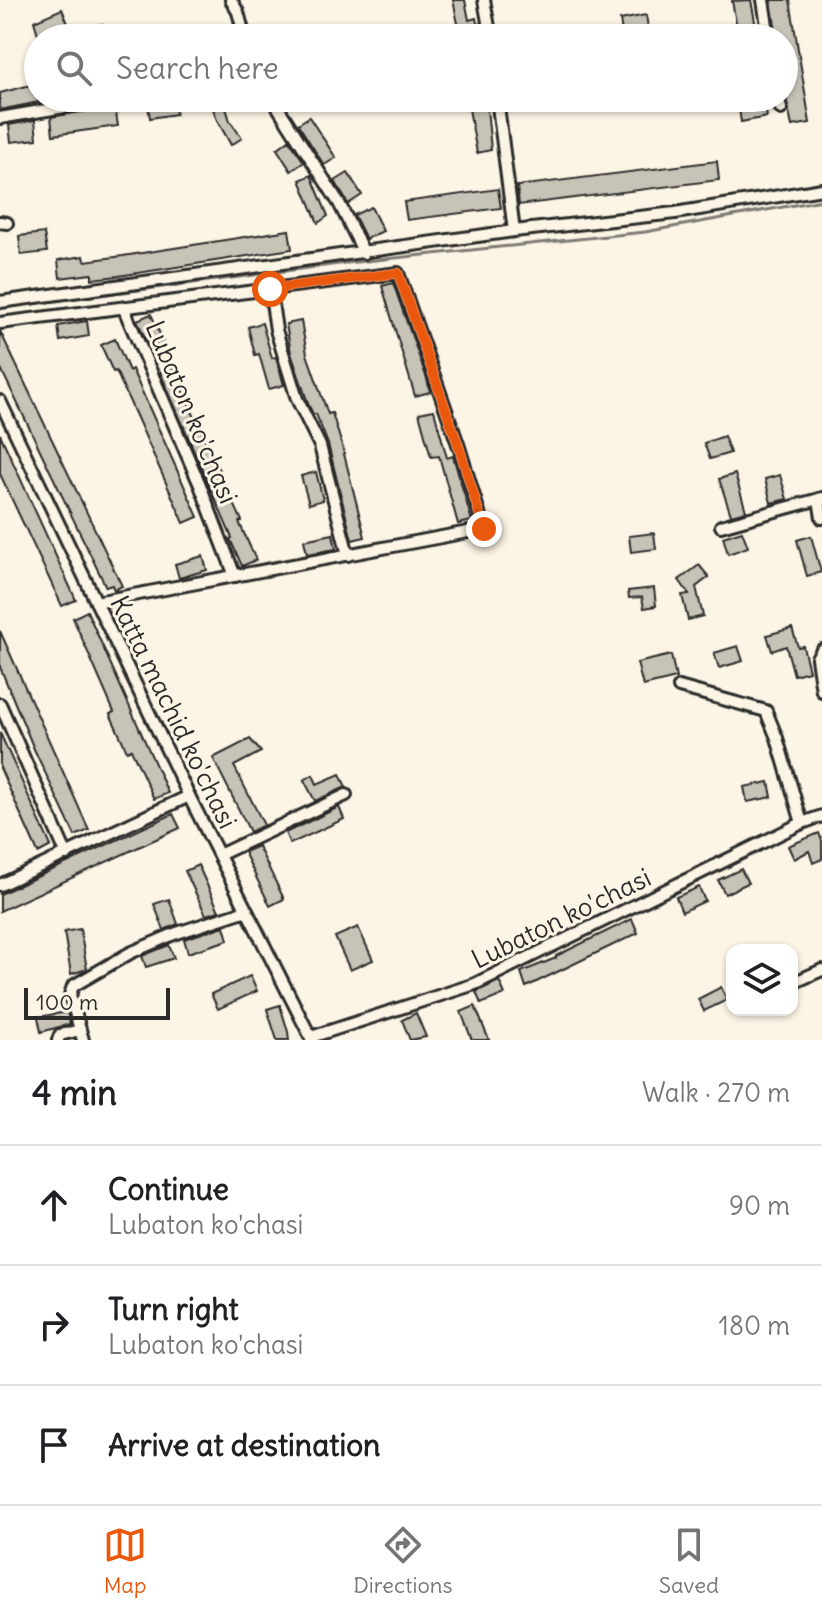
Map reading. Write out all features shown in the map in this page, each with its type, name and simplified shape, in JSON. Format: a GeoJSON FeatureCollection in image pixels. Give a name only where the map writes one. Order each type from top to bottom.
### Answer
{"type":"FeatureCollection","features":[{"type":"Feature","properties":{"kind":"street"},"geometry":{"type":"LineString","coordinates":[[231,0],[241,24]]}},
{"type":"Feature","properties":{"kind":"street"},"geometry":{"type":"LineString","coordinates":[[484,0],[488,24]]}},
{"type":"Feature","properties":{"kind":"street"},"geometry":{"type":"LineString","coordinates":[[763,0],[767,24]]}},
{"type":"Feature","properties":{"kind":"street"},"geometry":{"type":"LineString","coordinates":[[0,118],[35,112]]}},
{"type":"Feature","properties":{"kind":"street"},"geometry":{"type":"LineString","coordinates":[[281,112],[339,203],[364,253]]}},
{"type":"Feature","properties":{"kind":"street"},"geometry":{"type":"LineString","coordinates":[[499,112],[514,231]]}},
{"type":"Feature","properties":{"kind":"street"},"geometry":{"type":"LineString","coordinates":[[0,302],[514,231],[675,213],[822,189]]}},
{"type":"Feature","properties":{"kind":"street","name":"Lubaton ko'chasi"},"geometry":{"type":"LineString","coordinates":[[0,323],[398,273],[459,447],[484,529],[348,555]]}},
{"type":"Feature","properties":{"kind":"street"},"geometry":{"type":"LineString","coordinates":[[96,602],[348,555],[320,446],[297,399],[276,330],[270,289]]}},
{"type":"Feature","properties":{"kind":"street","name":"Lubaton ko'chasi"},"geometry":{"type":"LineString","coordinates":[[124,309],[200,485],[235,576]]}},
{"type":"Feature","properties":{"kind":"street","name":"Katta machid ko'chasi"},"geometry":{"type":"LineString","coordinates":[[0,401],[189,796],[311,1039]]}},
{"type":"Feature","properties":{"kind":"street"},"geometry":{"type":"LineString","coordinates":[[721,526],[820,498],[822,518]]}},
{"type":"Feature","properties":{"kind":"street"},"geometry":{"type":"LineString","coordinates":[[822,650],[817,658],[822,691]]}},
{"type":"Feature","properties":{"kind":"street"},"geometry":{"type":"LineString","coordinates":[[679,687],[766,711],[802,823]]}},
{"type":"Feature","properties":{"kind":"street"},"geometry":{"type":"LineString","coordinates":[[0,704],[67,855]]}},
{"type":"Feature","properties":{"kind":"street"},"geometry":{"type":"LineString","coordinates":[[219,855],[346,795]]}},
{"type":"Feature","properties":{"kind":"street"},"geometry":{"type":"LineString","coordinates":[[0,885],[189,796]]}},
{"type":"Feature","properties":{"kind":"street","name":"Lubaton ko'chasi"},"geometry":{"type":"LineString","coordinates":[[311,1039],[475,984],[802,823],[822,816]]}},
{"type":"Feature","properties":{"kind":"street"},"geometry":{"type":"LineString","coordinates":[[58,1040],[60,1035],[82,1035],[70,995],[73,986],[130,953],[174,934],[247,910]]}},
{"type":"Feature","properties":{"kind":"street"},"geometry":{"type":"LineString","coordinates":[[798,981],[822,970]]}},
{"type":"Feature","properties":{"kind":"building"},"geometry":{"type":"Polygon","coordinates":[[[453,0],[465,0],[469,20],[476,18],[477,24],[458,24],[453,0]]]}},
{"type":"Feature","properties":{"kind":"building"},"geometry":{"type":"Polygon","coordinates":[[[751,0],[755,24],[736,24],[732,1],[751,0]]]}},
{"type":"Feature","properties":{"kind":"building"},"geometry":{"type":"Polygon","coordinates":[[[771,0],[790,0],[794,24],[775,24],[771,0]]]}},
{"type":"Feature","properties":{"kind":"building"},"geometry":{"type":"Polygon","coordinates":[[[62,9],[68,24],[35,24],[34,21],[62,9]]]}},
{"type":"Feature","properties":{"kind":"building"},"geometry":{"type":"Polygon","coordinates":[[[646,15],[647,24],[621,24],[620,20],[646,15]]]}},
{"type":"Feature","properties":{"kind":"building"},"geometry":{"type":"Polygon","coordinates":[[[798,49],[810,123],[792,126],[789,112],[798,112],[798,49]]]}},
{"type":"Feature","properties":{"kind":"building"},"geometry":{"type":"Polygon","coordinates":[[[24,87],[24,105],[0,110],[0,93],[24,87]]]}},
{"type":"Feature","properties":{"kind":"building"},"geometry":{"type":"Polygon","coordinates":[[[80,112],[116,112],[118,126],[53,135],[51,117],[80,112]]]}},
{"type":"Feature","properties":{"kind":"building"},"geometry":{"type":"Polygon","coordinates":[[[149,112],[176,112],[176,114],[150,118],[149,112]]]}},
{"type":"Feature","properties":{"kind":"building"},"geometry":{"type":"Polygon","coordinates":[[[214,112],[227,112],[242,138],[231,145],[214,112]]]}},
{"type":"Feature","properties":{"kind":"building"},"geometry":{"type":"Polygon","coordinates":[[[470,112],[487,112],[491,150],[477,153],[470,112]]]}},
{"type":"Feature","properties":{"kind":"building"},"geometry":{"type":"Polygon","coordinates":[[[739,112],[766,112],[767,117],[741,122],[739,112]]]}},
{"type":"Feature","properties":{"kind":"building"},"geometry":{"type":"Polygon","coordinates":[[[309,117],[336,158],[324,165],[298,124],[309,117]]]}},
{"type":"Feature","properties":{"kind":"building"},"geometry":{"type":"Polygon","coordinates":[[[35,120],[37,139],[11,142],[9,125],[35,120]]]}},
{"type":"Feature","properties":{"kind":"building"},"geometry":{"type":"Polygon","coordinates":[[[289,140],[304,162],[291,171],[277,149],[289,140]]]}},
{"type":"Feature","properties":{"kind":"building"},"geometry":{"type":"Polygon","coordinates":[[[717,161],[719,180],[519,205],[517,186],[717,161]]]}},
{"type":"Feature","properties":{"kind":"building"},"geometry":{"type":"Polygon","coordinates":[[[348,173],[362,195],[348,204],[335,181],[348,173]]]}},
{"type":"Feature","properties":{"kind":"building"},"geometry":{"type":"Polygon","coordinates":[[[311,175],[328,216],[318,223],[300,180],[311,175]]]}},
{"type":"Feature","properties":{"kind":"building"},"geometry":{"type":"Polygon","coordinates":[[[498,189],[501,208],[407,220],[404,202],[498,189]]]}},
{"type":"Feature","properties":{"kind":"building"},"geometry":{"type":"Polygon","coordinates":[[[371,207],[383,231],[366,239],[354,215],[371,207]]]}},
{"type":"Feature","properties":{"kind":"building"},"geometry":{"type":"Polygon","coordinates":[[[289,230],[292,249],[118,276],[92,279],[92,274],[60,278],[58,260],[84,256],[85,261],[289,230]]]}},
{"type":"Feature","properties":{"kind":"building"},"geometry":{"type":"Polygon","coordinates":[[[44,233],[47,252],[21,255],[19,236],[44,233]]]}},
{"type":"Feature","properties":{"kind":"building"},"geometry":{"type":"Polygon","coordinates":[[[393,283],[430,392],[415,396],[382,286],[393,283]]]}},
{"type":"Feature","properties":{"kind":"building"},"geometry":{"type":"Polygon","coordinates":[[[151,314],[163,341],[149,347],[137,320],[151,314]]]}},
{"type":"Feature","properties":{"kind":"building"},"geometry":{"type":"Polygon","coordinates":[[[87,321],[89,336],[60,341],[58,326],[87,321]]]}},
{"type":"Feature","properties":{"kind":"building"},"geometry":{"type":"Polygon","coordinates":[[[301,321],[307,354],[341,442],[365,537],[352,540],[328,444],[316,414],[309,406],[291,353],[286,324],[301,321]]]}},
{"type":"Feature","properties":{"kind":"building"},"geometry":{"type":"Polygon","coordinates":[[[262,323],[284,385],[269,389],[248,327],[262,323]]]}},
{"type":"Feature","properties":{"kind":"building"},"geometry":{"type":"Polygon","coordinates":[[[0,331],[122,586],[114,590],[112,585],[106,587],[0,367],[0,331]]]}},
{"type":"Feature","properties":{"kind":"building"},"geometry":{"type":"Polygon","coordinates":[[[115,339],[129,371],[132,369],[198,517],[184,523],[116,371],[113,372],[101,345],[115,339]]]}},
{"type":"Feature","properties":{"kind":"building"},"geometry":{"type":"Polygon","coordinates":[[[172,367],[242,521],[239,522],[256,560],[242,566],[160,372],[172,367]]]}},
{"type":"Feature","properties":{"kind":"building"},"geometry":{"type":"Polygon","coordinates":[[[434,410],[447,458],[453,456],[472,521],[458,524],[439,456],[431,457],[419,413],[434,410]]]}},
{"type":"Feature","properties":{"kind":"building"},"geometry":{"type":"Polygon","coordinates":[[[0,434],[76,600],[62,606],[0,474],[0,434]]]}},
{"type":"Feature","properties":{"kind":"building"},"geometry":{"type":"Polygon","coordinates":[[[724,436],[730,453],[710,459],[704,443],[724,436]]]}},
{"type":"Feature","properties":{"kind":"building"},"geometry":{"type":"Polygon","coordinates":[[[316,472],[323,500],[309,504],[301,476],[316,472]]]}},
{"type":"Feature","properties":{"kind":"building"},"geometry":{"type":"Polygon","coordinates":[[[735,474],[746,511],[731,515],[719,479],[735,474]]]}},
{"type":"Feature","properties":{"kind":"building"},"geometry":{"type":"Polygon","coordinates":[[[780,475],[787,499],[771,503],[765,479],[780,475]]]}},
{"type":"Feature","properties":{"kind":"building"},"geometry":{"type":"Polygon","coordinates":[[[742,531],[748,547],[728,554],[723,537],[742,531]]]}},
{"type":"Feature","properties":{"kind":"building"},"geometry":{"type":"Polygon","coordinates":[[[654,533],[656,549],[631,552],[629,536],[654,533]]]}},
{"type":"Feature","properties":{"kind":"building"},"geometry":{"type":"Polygon","coordinates":[[[333,534],[336,549],[307,554],[304,540],[333,534]]]}},
{"type":"Feature","properties":{"kind":"building"},"geometry":{"type":"Polygon","coordinates":[[[811,536],[821,572],[807,576],[797,540],[811,536]]]}},
{"type":"Feature","properties":{"kind":"building"},"geometry":{"type":"Polygon","coordinates":[[[203,556],[207,570],[179,578],[175,564],[203,556]]]}},
{"type":"Feature","properties":{"kind":"building"},"geometry":{"type":"Polygon","coordinates":[[[699,565],[709,577],[696,587],[703,616],[688,620],[682,595],[689,594],[679,580],[699,565]]]}},
{"type":"Feature","properties":{"kind":"building"},"geometry":{"type":"Polygon","coordinates":[[[654,588],[656,606],[644,608],[642,597],[629,598],[628,591],[654,588]]]}},
{"type":"Feature","properties":{"kind":"building"},"geometry":{"type":"Polygon","coordinates":[[[87,611],[168,793],[154,799],[131,749],[127,751],[110,714],[114,712],[73,618],[87,611]]]}},
{"type":"Feature","properties":{"kind":"building"},"geometry":{"type":"Polygon","coordinates":[[[792,628],[798,647],[803,646],[809,671],[794,675],[786,646],[772,651],[767,635],[792,628]]]}},
{"type":"Feature","properties":{"kind":"building"},"geometry":{"type":"Polygon","coordinates":[[[0,631],[89,830],[75,836],[0,667],[0,631]]]}},
{"type":"Feature","properties":{"kind":"building"},"geometry":{"type":"Polygon","coordinates":[[[738,646],[743,661],[719,668],[714,653],[738,646]]]}},
{"type":"Feature","properties":{"kind":"building"},"geometry":{"type":"Polygon","coordinates":[[[671,655],[676,678],[643,686],[637,663],[671,655]]]}},
{"type":"Feature","properties":{"kind":"building"},"geometry":{"type":"Polygon","coordinates":[[[0,733],[51,846],[38,853],[0,768],[0,733]]]}},
{"type":"Feature","properties":{"kind":"building"},"geometry":{"type":"Polygon","coordinates":[[[250,739],[261,752],[234,766],[264,825],[250,832],[213,758],[250,739]]]}},
{"type":"Feature","properties":{"kind":"building"},"geometry":{"type":"Polygon","coordinates":[[[340,774],[346,787],[315,801],[304,780],[313,775],[317,784],[340,774]]]}},
{"type":"Feature","properties":{"kind":"building"},"geometry":{"type":"Polygon","coordinates":[[[769,782],[772,797],[747,802],[744,787],[769,782]]]}},
{"type":"Feature","properties":{"kind":"building"},"geometry":{"type":"Polygon","coordinates":[[[339,807],[344,819],[290,844],[285,833],[339,807]]]}},
{"type":"Feature","properties":{"kind":"building"},"geometry":{"type":"Polygon","coordinates":[[[173,814],[180,828],[0,911],[0,894],[173,814]]]}},
{"type":"Feature","properties":{"kind":"building"},"geometry":{"type":"Polygon","coordinates":[[[819,833],[822,859],[813,863],[809,851],[794,859],[788,846],[819,833]]]}},
{"type":"Feature","properties":{"kind":"building"},"geometry":{"type":"Polygon","coordinates":[[[258,846],[284,899],[270,906],[244,852],[258,846]]]}},
{"type":"Feature","properties":{"kind":"building"},"geometry":{"type":"Polygon","coordinates":[[[198,865],[219,911],[206,915],[185,871],[198,865]]]}},
{"type":"Feature","properties":{"kind":"building"},"geometry":{"type":"Polygon","coordinates":[[[741,869],[748,883],[725,894],[718,880],[741,869]]]}},
{"type":"Feature","properties":{"kind":"building"},"geometry":{"type":"Polygon","coordinates":[[[699,887],[705,901],[682,912],[676,897],[699,887]]]}},
{"type":"Feature","properties":{"kind":"building"},"geometry":{"type":"Polygon","coordinates":[[[169,899],[178,924],[164,930],[154,904],[169,899]]]}},
{"type":"Feature","properties":{"kind":"building"},"geometry":{"type":"Polygon","coordinates":[[[632,919],[638,933],[526,987],[521,972],[556,958],[632,919]]]}},
{"type":"Feature","properties":{"kind":"building"},"geometry":{"type":"Polygon","coordinates":[[[224,926],[228,940],[188,953],[184,939],[224,926]]]}},
{"type":"Feature","properties":{"kind":"building"},"geometry":{"type":"Polygon","coordinates":[[[358,927],[373,960],[350,970],[335,937],[358,927]]]}},
{"type":"Feature","properties":{"kind":"building"},"geometry":{"type":"Polygon","coordinates":[[[80,929],[87,969],[71,974],[64,932],[80,929]]]}},
{"type":"Feature","properties":{"kind":"building"},"geometry":{"type":"Polygon","coordinates":[[[169,945],[174,958],[146,967],[142,956],[169,945]]]}},
{"type":"Feature","properties":{"kind":"building"},"geometry":{"type":"Polygon","coordinates":[[[250,976],[257,991],[218,1009],[211,994],[250,976]]]}},
{"type":"Feature","properties":{"kind":"building"},"geometry":{"type":"Polygon","coordinates":[[[499,981],[505,994],[481,1004],[476,992],[499,981]]]}},
{"type":"Feature","properties":{"kind":"building"},"geometry":{"type":"Polygon","coordinates":[[[721,987],[726,1000],[704,1011],[698,999],[721,987]]]}},
{"type":"Feature","properties":{"kind":"building"},"geometry":{"type":"Polygon","coordinates":[[[280,1005],[289,1040],[277,1040],[267,1009],[280,1005]]]}},
{"type":"Feature","properties":{"kind":"building"},"geometry":{"type":"Polygon","coordinates":[[[475,1006],[489,1040],[472,1040],[461,1012],[475,1006]]]}},
{"type":"Feature","properties":{"kind":"building"},"geometry":{"type":"Polygon","coordinates":[[[67,1012],[70,1024],[41,1032],[38,1017],[67,1012]]]}},
{"type":"Feature","properties":{"kind":"building"},"geometry":{"type":"Polygon","coordinates":[[[416,1013],[426,1037],[410,1040],[402,1020],[416,1013]]]}},
{"type":"Feature","properties":{"kind":"waterway"},"geometry":{"type":"LineString","coordinates":[[0,308],[347,263],[645,232],[822,200]]}},
{"type":"Feature","properties":{"kind":"route"},"geometry":{"type":"LineString","coordinates":[[270,289],[398,273],[459,447],[484,529]]}}]}
